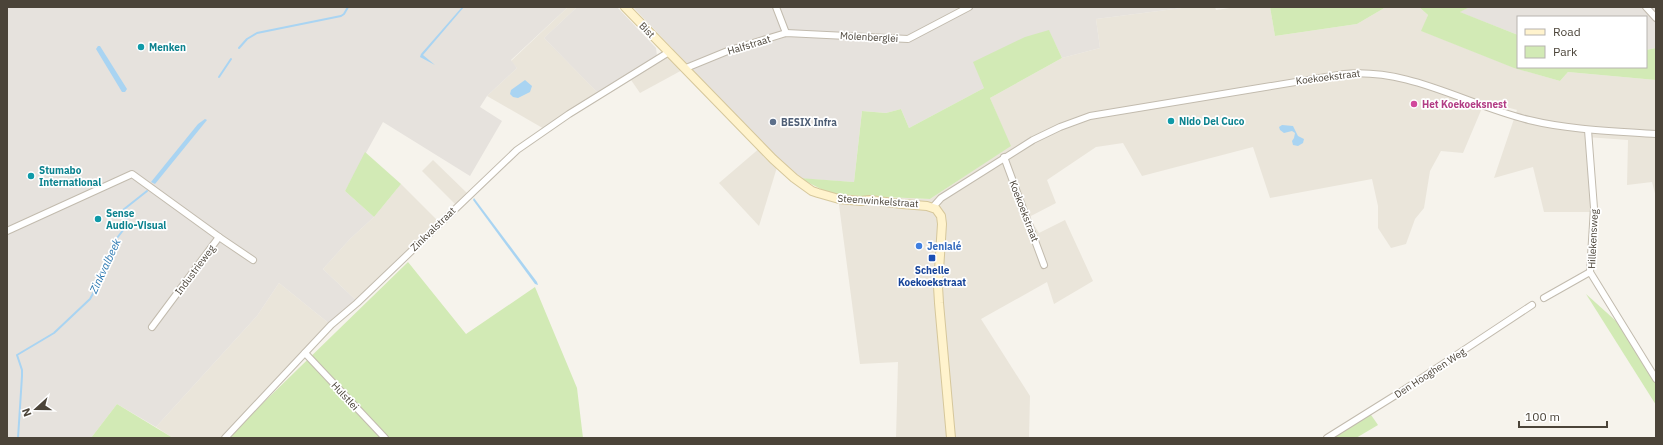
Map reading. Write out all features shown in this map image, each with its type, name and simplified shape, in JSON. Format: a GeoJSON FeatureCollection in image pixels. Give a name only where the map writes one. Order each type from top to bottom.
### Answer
{"type":"FeatureCollection","features":[{"type":"Feature","properties":{"kind":"street","name":"Bist"},"geometry":{"type":"LineString","coordinates":[[625,7],[669,52]]}},
{"type":"Feature","properties":{"kind":"street"},"geometry":{"type":"LineString","coordinates":[[776,7],[786,34]]}},
{"type":"Feature","properties":{"kind":"street","name":"Molenberglei"},"geometry":{"type":"LineString","coordinates":[[786,34],[908,39],[969,7]]}},
{"type":"Feature","properties":{"kind":"street"},"geometry":{"type":"LineString","coordinates":[[1646,7],[1656,18]]}},
{"type":"Feature","properties":{"kind":"street","name":"Halfstraat"},"geometry":{"type":"LineString","coordinates":[[686,68],[730,50],[786,34]]}},
{"type":"Feature","properties":{"kind":"street","name":"Steenwinkelstraat"},"geometry":{"type":"LineString","coordinates":[[669,52],[773,159],[794,178],[812,191],[839,200],[887,201],[902,204],[922,204],[936,208],[941,216],[942,224],[938,292],[951,438]]}},
{"type":"Feature","properties":{"kind":"street","name":"Zinkvalstraat"},"geometry":{"type":"LineString","coordinates":[[225,438],[331,325],[357,303],[517,150],[569,114],[669,52]]}},
{"type":"Feature","properties":{"kind":"street","name":"Koekoekstraat"},"geometry":{"type":"LineString","coordinates":[[933,207],[941,198],[1004,157],[1047,133],[1094,115],[1255,88],[1359,73],[1384,74],[1412,81],[1439,89],[1483,106],[1529,120],[1588,130],[1656,134]]}},
{"type":"Feature","properties":{"kind":"street","name":"Hillekensweg"},"geometry":{"type":"LineString","coordinates":[[1588,130],[1594,200],[1590,272],[1656,379]]}},
{"type":"Feature","properties":{"kind":"street","name":"Koekoekstraat"},"geometry":{"type":"LineString","coordinates":[[1004,157],[1044,265]]}},
{"type":"Feature","properties":{"kind":"street","name":"Industrieweg"},"geometry":{"type":"LineString","coordinates":[[7,231],[132,174],[219,237],[152,327]]}},
{"type":"Feature","properties":{"kind":"street"},"geometry":{"type":"LineString","coordinates":[[219,237],[253,260]]}},
{"type":"Feature","properties":{"kind":"street"},"geometry":{"type":"LineString","coordinates":[[1544,298],[1590,272]]}},
{"type":"Feature","properties":{"kind":"street","name":"Den Hooghen Weg"},"geometry":{"type":"LineString","coordinates":[[1327,438],[1399,393],[1532,305]]}},
{"type":"Feature","properties":{"kind":"street","name":"Hulstlei"},"geometry":{"type":"LineString","coordinates":[[305,353],[385,438]]}},
{"type":"Feature","properties":{"kind":"shaded area"},"geometry":{"type":"Polygon","coordinates":[[[7,7],[568,7],[511,60],[517,68],[487,96],[480,107],[502,121],[470,176],[383,122],[345,191],[374,217],[350,239],[323,269],[359,303],[331,325],[279,283],[257,316],[156,427],[117,404],[91,438],[7,438],[7,7]]]}},
{"type":"Feature","properties":{"kind":"shaded area"},"geometry":{"type":"Polygon","coordinates":[[[568,7],[577,7],[544,38],[600,95],[546,130],[487,96],[517,68],[511,61],[568,7]]]}},
{"type":"Feature","properties":{"kind":"shaded area"},"geometry":{"type":"Polygon","coordinates":[[[577,7],[617,7],[656,48],[657,56],[597,92],[544,38],[577,7]]]}},
{"type":"Feature","properties":{"kind":"shaded area"},"geometry":{"type":"Polygon","coordinates":[[[633,7],[1190,7],[1096,19],[1100,48],[1062,58],[1049,31],[984,88],[909,128],[901,109],[886,113],[862,111],[854,182],[794,178],[686,68],[672,48],[633,7]]]}},
{"type":"Feature","properties":{"kind":"shaded area"},"geometry":{"type":"Polygon","coordinates":[[[1190,7],[1215,7],[1216,10],[1236,7],[1270,7],[1275,36],[1357,24],[1386,7],[1419,7],[1428,15],[1422,31],[1515,68],[1560,81],[1568,72],[1656,80],[1656,197],[1652,182],[1627,185],[1628,140],[1586,137],[1592,212],[1544,212],[1533,167],[1494,178],[1517,110],[1485,101],[1463,153],[1441,151],[1430,171],[1424,208],[1415,219],[1406,244],[1391,248],[1378,228],[1378,206],[1372,179],[1270,198],[1253,147],[1142,176],[1123,143],[1096,147],[1047,180],[1056,203],[1029,217],[1039,233],[1065,220],[1093,281],[1054,304],[1047,282],[981,319],[1030,396],[1029,438],[896,438],[898,362],[860,364],[839,205],[839,195],[930,199],[1010,146],[990,98],[1062,58],[1100,48],[1096,19],[1190,7]]]}},
{"type":"Feature","properties":{"kind":"shaded area"},"geometry":{"type":"Polygon","coordinates":[[[1470,7],[1656,7],[1656,48],[1647,50],[1647,16],[1517,16],[1517,35],[1459,12],[1470,7]]]}},
{"type":"Feature","properties":{"kind":"shaded area"},"geometry":{"type":"Polygon","coordinates":[[[669,52],[686,68],[640,93],[629,77],[669,52]]]}},
{"type":"Feature","properties":{"kind":"shaded area"},"geometry":{"type":"Polygon","coordinates":[[[761,147],[778,164],[759,226],[719,183],[761,147]]]}},
{"type":"Feature","properties":{"kind":"shaded area"},"geometry":{"type":"Polygon","coordinates":[[[433,160],[469,195],[457,206],[422,171],[433,160]]]}},
{"type":"Feature","properties":{"kind":"shaded area"},"geometry":{"type":"Polygon","coordinates":[[[401,184],[440,223],[359,303],[323,269],[350,239],[374,217],[401,184]]]}},
{"type":"Feature","properties":{"kind":"shaded area"},"geometry":{"type":"Polygon","coordinates":[[[279,283],[331,325],[224,438],[173,438],[156,427],[257,316],[279,283]]]}},
{"type":"Feature","properties":{"kind":"green space"},"geometry":{"type":"Polygon","coordinates":[[[1270,7],[1386,7],[1357,24],[1275,36],[1270,7]]]}},
{"type":"Feature","properties":{"kind":"green space"},"geometry":{"type":"Polygon","coordinates":[[[1419,7],[1470,7],[1460,12],[1517,35],[1517,68],[1647,68],[1647,50],[1656,48],[1656,80],[1568,72],[1560,81],[1514,68],[1421,31],[1428,15],[1419,7]]]}},
{"type":"Feature","properties":{"kind":"green space"},"geometry":{"type":"Polygon","coordinates":[[[1049,30],[1062,58],[990,98],[1011,146],[930,199],[839,195],[823,190],[799,178],[854,182],[862,111],[886,113],[901,109],[909,128],[984,88],[973,62],[1025,37],[1049,30]]]}},
{"type":"Feature","properties":{"kind":"green space"},"geometry":{"type":"Polygon","coordinates":[[[365,152],[401,184],[374,217],[345,191],[365,152]]]}},
{"type":"Feature","properties":{"kind":"green space"},"geometry":{"type":"Polygon","coordinates":[[[408,262],[466,334],[535,287],[577,388],[583,438],[227,438],[408,262]]]}},
{"type":"Feature","properties":{"kind":"green space"},"geometry":{"type":"Polygon","coordinates":[[[1586,294],[1626,330],[1656,379],[1656,405],[1586,294]]]}},
{"type":"Feature","properties":{"kind":"green space"},"geometry":{"type":"Polygon","coordinates":[[[117,404],[173,438],[91,438],[117,404]]]}},
{"type":"Feature","properties":{"kind":"green space"},"geometry":{"type":"Polygon","coordinates":[[[1369,412],[1378,425],[1356,438],[1327,438],[1369,412]]]}},
{"type":"Feature","properties":{"kind":"water"},"geometry":{"type":"Polygon","coordinates":[[[462,7],[464,7],[423,55],[435,65],[420,57],[421,54],[462,7]]]}},
{"type":"Feature","properties":{"kind":"water"},"geometry":{"type":"Polygon","coordinates":[[[100,46],[127,89],[125,92],[122,92],[96,49],[100,46]]]}},
{"type":"Feature","properties":{"kind":"water"},"geometry":{"type":"Polygon","coordinates":[[[525,80],[532,86],[530,92],[518,98],[513,97],[510,94],[511,90],[525,80]]]}},
{"type":"Feature","properties":{"kind":"water"},"geometry":{"type":"Polygon","coordinates":[[[205,119],[207,120],[155,184],[151,182],[198,124],[205,119]]]}},
{"type":"Feature","properties":{"kind":"water"},"geometry":{"type":"Polygon","coordinates":[[[1282,125],[1293,126],[1298,136],[1304,139],[1303,143],[1298,146],[1293,145],[1292,141],[1295,133],[1292,131],[1284,133],[1279,127],[1282,125]]]}},
{"type":"Feature","properties":{"kind":"water"},"geometry":{"type":"Polygon","coordinates":[[[474,198],[538,285],[535,284],[473,200],[474,198]]]}},
{"type":"Feature","properties":{"kind":"waterway","name":"Zinkvalbeek"},"geometry":{"type":"LineString","coordinates":[[239,48],[247,39],[257,33],[341,16],[348,7]]}},
{"type":"Feature","properties":{"kind":"waterway","name":"Zinkvalbeek"},"geometry":{"type":"LineString","coordinates":[[219,77],[231,59]]}},
{"type":"Feature","properties":{"kind":"waterway","name":"Zinkvalbeek"},"geometry":{"type":"LineString","coordinates":[[18,438],[22,370],[17,355],[54,333],[90,299],[101,279],[117,238],[124,229],[127,220],[123,210],[147,191]]}},
{"type":"Feature","properties":{"kind":"place","name":"Menken"},"geometry":{"type":"Point","coordinates":[141,47]}},
{"type":"Feature","properties":{"kind":"place","name":"Het Koekoeksnest"},"geometry":{"type":"Point","coordinates":[1414,104]}},
{"type":"Feature","properties":{"kind":"place","name":"Nido Del Cuco"},"geometry":{"type":"Point","coordinates":[1171,121]}},
{"type":"Feature","properties":{"kind":"place","name":"BESIX Infra"},"geometry":{"type":"Point","coordinates":[773,122]}},
{"type":"Feature","properties":{"kind":"place","name":"Stumabo International"},"geometry":{"type":"Point","coordinates":[31,176]}},
{"type":"Feature","properties":{"kind":"place","name":"Sense Audio-Visual"},"geometry":{"type":"Point","coordinates":[98,219]}},
{"type":"Feature","properties":{"kind":"place","name":"Jenialé"},"geometry":{"type":"Point","coordinates":[919,246]}},
{"type":"Feature","properties":{"kind":"place","name":"Schelle Koekoekstraat"},"geometry":{"type":"Point","coordinates":[932,258]}}]}
